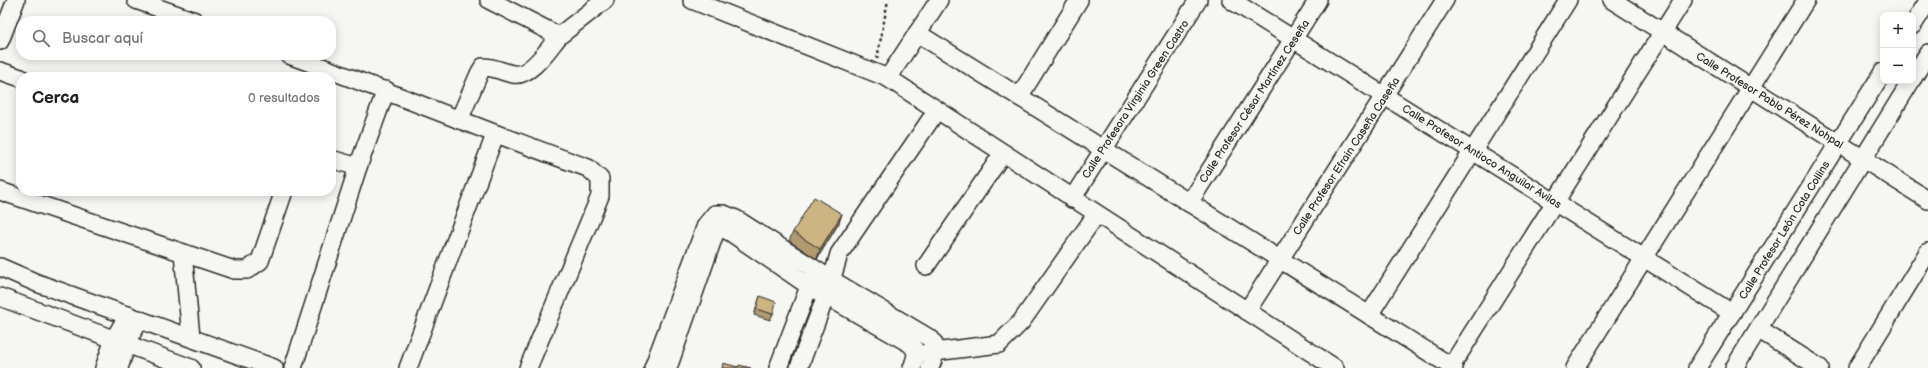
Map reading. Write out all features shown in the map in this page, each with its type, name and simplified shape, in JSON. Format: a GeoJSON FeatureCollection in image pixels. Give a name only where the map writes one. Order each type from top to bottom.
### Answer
{"type":"FeatureCollection","features":[{"type":"Feature","properties":{"kind":"street"},"geometry":{"type":"LineString","coordinates":[[0,41],[16,0]]}},
{"type":"Feature","properties":{"kind":"street"},"geometry":{"type":"LineString","coordinates":[[136,0],[181,16]]}},
{"type":"Feature","properties":{"kind":"street"},"geometry":{"type":"LineString","coordinates":[[490,0],[559,36]]}},
{"type":"Feature","properties":{"kind":"street"},"geometry":{"type":"LineString","coordinates":[[460,120],[483,67],[493,67],[522,75],[529,70],[559,36],[605,0]]}},
{"type":"Feature","properties":{"kind":"street"},"geometry":{"type":"LineString","coordinates":[[692,0],[881,75],[1335,368]]}},
{"type":"Feature","properties":{"kind":"street"},"geometry":{"type":"LineString","coordinates":[[881,75],[917,33],[939,0]]}},
{"type":"Feature","properties":{"kind":"street"},"geometry":{"type":"LineString","coordinates":[[1019,97],[1079,0]]}},
{"type":"Feature","properties":{"kind":"street","name":"Calle Profesora Virginia Green Castro"},"geometry":{"type":"LineString","coordinates":[[1072,199],[1198,0]]}},
{"type":"Feature","properties":{"kind":"street","name":"Calle Profesor Antioco Anguilar Avilas"},"geometry":{"type":"LineString","coordinates":[[1232,0],[1732,313]]}},
{"type":"Feature","properties":{"kind":"street","name":"Calle Profesor César Martínez Ceseña"},"geometry":{"type":"LineString","coordinates":[[1189,203],[1318,0]]}},
{"type":"Feature","properties":{"kind":"street","name":"Calle Profesor Efrain Caseña Caseña"},"geometry":{"type":"LineString","coordinates":[[1247,311],[1445,0]]}},
{"type":"Feature","properties":{"kind":"street"},"geometry":{"type":"LineString","coordinates":[[1369,315],[1568,0]]}},
{"type":"Feature","properties":{"kind":"street","name":"Calle Profesor Pablo Pérez Nohpal"},"geometry":{"type":"LineString","coordinates":[[1612,0],[1928,200]]}},
{"type":"Feature","properties":{"kind":"street"},"geometry":{"type":"LineString","coordinates":[[917,33],[1451,367],[1683,0]]}},
{"type":"Feature","properties":{"kind":"street"},"geometry":{"type":"LineString","coordinates":[[1575,368],[1806,0]]}},
{"type":"Feature","properties":{"kind":"street"},"geometry":{"type":"LineString","coordinates":[[1916,20],[1928,1]]}},
{"type":"Feature","properties":{"kind":"street"},"geometry":{"type":"LineString","coordinates":[[1916,73],[1928,53]]}},
{"type":"Feature","properties":{"kind":"street"},"geometry":{"type":"LineString","coordinates":[[299,60],[322,72]]}},
{"type":"Feature","properties":{"kind":"street"},"geometry":{"type":"LineString","coordinates":[[0,71],[16,76]]}},
{"type":"Feature","properties":{"kind":"street"},"geometry":{"type":"LineString","coordinates":[[336,76],[386,90],[495,135],[588,168],[600,179],[600,196],[528,368]]}},
{"type":"Feature","properties":{"kind":"street","name":"Calle Profesor León Cota Collins"},"geometry":{"type":"LineString","coordinates":[[1697,368],[1880,77]]}},
{"type":"Feature","properties":{"kind":"street"},"geometry":{"type":"LineString","coordinates":[[1734,368],[1909,84]]}},
{"type":"Feature","properties":{"kind":"street"},"geometry":{"type":"LineString","coordinates":[[293,368],[358,167],[386,90]]}},
{"type":"Feature","properties":{"kind":"street"},"geometry":{"type":"LineString","coordinates":[[799,368],[829,288],[839,254],[937,110]]}},
{"type":"Feature","properties":{"kind":"street"},"geometry":{"type":"LineString","coordinates":[[408,368],[495,135]]}},
{"type":"Feature","properties":{"kind":"street"},"geometry":{"type":"LineString","coordinates":[[926,266],[1003,153]]}},
{"type":"Feature","properties":{"kind":"street"},"geometry":{"type":"LineString","coordinates":[[336,160],[358,167]]}},
{"type":"Feature","properties":{"kind":"street"},"geometry":{"type":"LineString","coordinates":[[0,191],[234,270],[247,270],[260,261],[282,196]]}},
{"type":"Feature","properties":{"kind":"street"},"geometry":{"type":"LineString","coordinates":[[653,368],[706,225],[715,214],[724,214],[736,219],[816,270],[829,288],[916,349],[915,362]]}},
{"type":"Feature","properties":{"kind":"street"},"geometry":{"type":"LineString","coordinates":[[915,362],[936,351],[999,344],[1021,322],[1096,214]]}},
{"type":"Feature","properties":{"kind":"street"},"geometry":{"type":"LineString","coordinates":[[668,368],[715,233],[721,228],[730,232],[809,286],[829,288],[931,339],[935,344],[936,351],[930,368]]}},
{"type":"Feature","properties":{"kind":"street"},"geometry":{"type":"LineString","coordinates":[[1857,368],[1928,252]]}},
{"type":"Feature","properties":{"kind":"street"},"geometry":{"type":"LineString","coordinates":[[183,253],[191,337]]}},
{"type":"Feature","properties":{"kind":"street"},"geometry":{"type":"LineString","coordinates":[[0,267],[37,283],[191,337],[251,364],[274,368]]}},
{"type":"Feature","properties":{"kind":"street"},"geometry":{"type":"LineString","coordinates":[[778,368],[816,270]]}},
{"type":"Feature","properties":{"kind":"street"},"geometry":{"type":"LineString","coordinates":[[0,296],[191,368]]}},
{"type":"Feature","properties":{"kind":"street"},"geometry":{"type":"LineString","coordinates":[[104,368],[121,342],[134,317]]}},
{"type":"Feature","properties":{"kind":"street"},"geometry":{"type":"LineString","coordinates":[[1758,329],[1820,368]]}},
{"type":"Feature","properties":{"kind":"street"},"geometry":{"type":"LineString","coordinates":[[119,368],[121,342]]}},
{"type":"Feature","properties":{"kind":"path"},"geometry":{"type":"LineString","coordinates":[[881,75],[888,0]]}},
{"type":"Feature","properties":{"kind":"building"},"geometry":{"type":"Polygon","coordinates":[[[814,197],[842,214],[820,249],[793,232],[814,197]]]}},
{"type":"Feature","properties":{"kind":"building"},"geometry":{"type":"Polygon","coordinates":[[[760,296],[776,302],[773,314],[756,309],[760,296]]]}},
{"type":"Feature","properties":{"kind":"building"},"geometry":{"type":"Polygon","coordinates":[[[723,363],[738,367],[739,365],[751,368],[722,368],[723,363]]]}}]}
